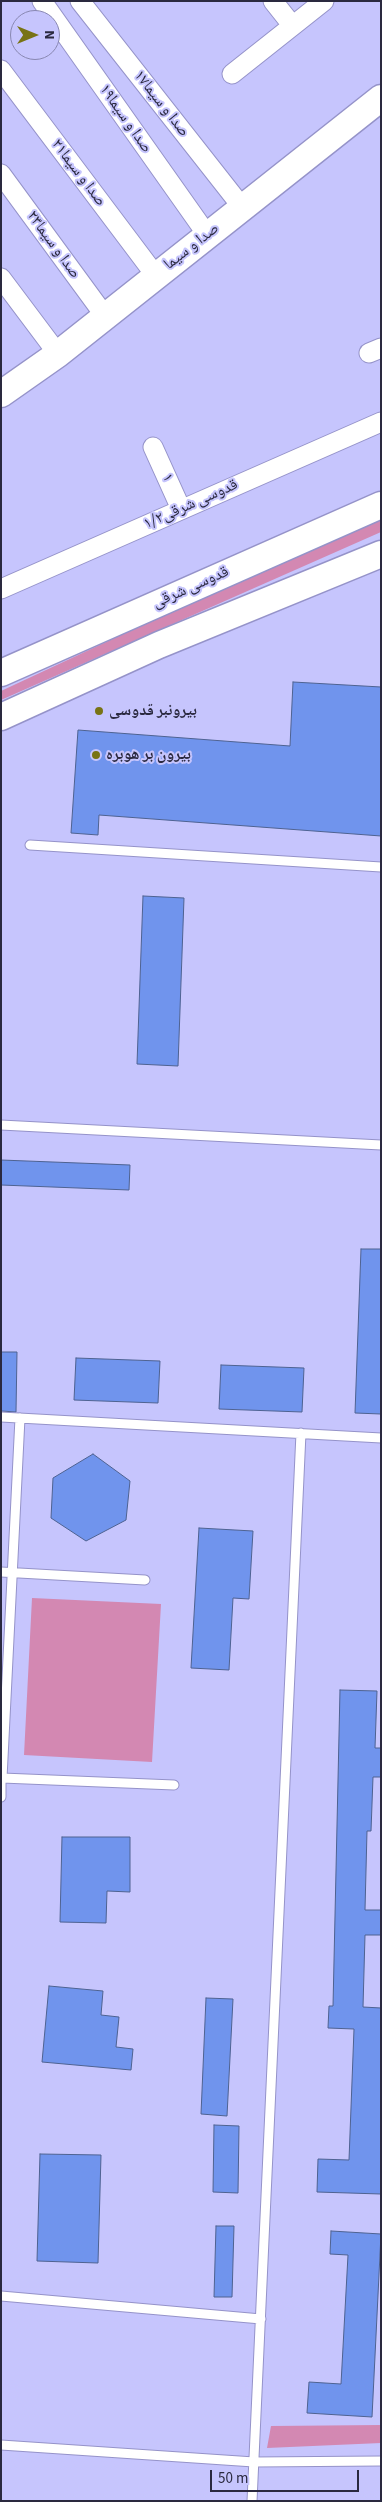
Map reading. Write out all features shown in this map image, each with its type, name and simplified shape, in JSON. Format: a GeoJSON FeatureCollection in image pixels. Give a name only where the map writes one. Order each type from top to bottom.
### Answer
{"type":"FeatureCollection","features":[{"type":"Feature","properties":{"kind":"main road","name":"صدا و سیما"},"geometry":{"type":"LineString","coordinates":[[2,393],[58,354],[381,98]]}},
{"type":"Feature","properties":{"kind":"main road","name":"قدوسی شرقی"},"geometry":{"type":"LineString","coordinates":[[1,673],[381,505]]}},
{"type":"Feature","properties":{"kind":"main road"},"geometry":{"type":"LineString","coordinates":[[1,717],[159,644],[381,554]]}},
{"type":"Feature","properties":{"kind":"street","name":"صدا و سیما۱۹"},"geometry":{"type":"LineString","coordinates":[[42,1],[208,236]]}},
{"type":"Feature","properties":{"kind":"street","name":"صدا و سیما۱۷"},"geometry":{"type":"LineString","coordinates":[[80,1],[242,207]]}},
{"type":"Feature","properties":{"kind":"street"},"geometry":{"type":"LineString","coordinates":[[273,1],[292,26]]}},
{"type":"Feature","properties":{"kind":"street"},"geometry":{"type":"LineString","coordinates":[[232,74],[324,1]]}},
{"type":"Feature","properties":{"kind":"street","name":"صدا و سیما۲۱"},"geometry":{"type":"LineString","coordinates":[[1,70],[156,276]]}},
{"type":"Feature","properties":{"kind":"street","name":"صدا و سیما۲۳"},"geometry":{"type":"LineString","coordinates":[[1,174],[105,316]]}},
{"type":"Feature","properties":{"kind":"street"},"geometry":{"type":"LineString","coordinates":[[1,278],[58,354]]}},
{"type":"Feature","properties":{"kind":"street","name":"قدوسی شرقی۱/۲"},"geometry":{"type":"LineString","coordinates":[[1,589],[381,422]]}},
{"type":"Feature","properties":{"kind":"street","name":"۱"},"geometry":{"type":"LineString","coordinates":[[153,447],[181,509]]}},
{"type":"Feature","properties":{"kind":"lane"},"geometry":{"type":"LineString","coordinates":[[30,845],[381,867]]}},
{"type":"Feature","properties":{"kind":"lane"},"geometry":{"type":"LineString","coordinates":[[1,1125],[381,1145]]}},
{"type":"Feature","properties":{"kind":"lane"},"geometry":{"type":"LineString","coordinates":[[1,1417],[381,1438]]}},
{"type":"Feature","properties":{"kind":"lane"},"geometry":{"type":"LineString","coordinates":[[1,1797],[20,1418]]}},
{"type":"Feature","properties":{"kind":"lane"},"geometry":{"type":"LineString","coordinates":[[252,2501],[301,1433]]}},
{"type":"Feature","properties":{"kind":"lane"},"geometry":{"type":"LineString","coordinates":[[1,1572],[145,1580]]}},
{"type":"Feature","properties":{"kind":"lane"},"geometry":{"type":"LineString","coordinates":[[2,1778],[174,1785]]}},
{"type":"Feature","properties":{"kind":"lane"},"geometry":{"type":"LineString","coordinates":[[1,2296],[261,2319]]}},
{"type":"Feature","properties":{"kind":"lane"},"geometry":{"type":"LineString","coordinates":[[1,2445],[254,2462],[381,2461]]}},
{"type":"Feature","properties":{"kind":"shaded area"},"geometry":{"type":"Polygon","coordinates":[[[381,520],[381,532],[1,700],[1,691],[119,636],[381,520]]]}},
{"type":"Feature","properties":{"kind":"shaded area"},"geometry":{"type":"Polygon","coordinates":[[[32,1598],[161,1604],[152,1762],[24,1755],[32,1598]]]}},
{"type":"Feature","properties":{"kind":"shaded area"},"geometry":{"type":"Polygon","coordinates":[[[381,2425],[381,2443],[267,2448],[271,2426],[381,2425]]]}},
{"type":"Feature","properties":{"kind":"building"},"geometry":{"type":"Polygon","coordinates":[[[293,682],[381,687],[381,836],[99,815],[98,835],[71,833],[78,730],[290,746],[293,682]]]}},
{"type":"Feature","properties":{"kind":"building"},"geometry":{"type":"Polygon","coordinates":[[[143,896],[184,898],[178,1066],[137,1064],[143,896]]]}},
{"type":"Feature","properties":{"kind":"building"},"geometry":{"type":"Polygon","coordinates":[[[1,1160],[130,1165],[129,1190],[1,1185],[1,1160]]]}},
{"type":"Feature","properties":{"kind":"building"},"geometry":{"type":"Polygon","coordinates":[[[361,1249],[381,1249],[381,1414],[355,1413],[361,1249]]]}},
{"type":"Feature","properties":{"kind":"building"},"geometry":{"type":"Polygon","coordinates":[[[1,1352],[17,1352],[16,1412],[1,1411],[1,1352]]]}},
{"type":"Feature","properties":{"kind":"building"},"geometry":{"type":"Polygon","coordinates":[[[76,1358],[160,1361],[158,1403],[74,1400],[76,1358]]]}},
{"type":"Feature","properties":{"kind":"building"},"geometry":{"type":"Polygon","coordinates":[[[221,1365],[304,1368],[302,1412],[219,1409],[221,1365]]]}},
{"type":"Feature","properties":{"kind":"building"},"geometry":{"type":"Polygon","coordinates":[[[93,1454],[130,1481],[126,1520],[86,1541],[51,1518],[53,1478],[93,1454]]]}},
{"type":"Feature","properties":{"kind":"building"},"geometry":{"type":"Polygon","coordinates":[[[199,1528],[253,1531],[249,1599],[233,1598],[229,1670],[191,1668],[199,1528]]]}},
{"type":"Feature","properties":{"kind":"building"},"geometry":{"type":"Polygon","coordinates":[[[340,1690],[377,1691],[375,1748],[381,1748],[381,1777],[373,1777],[371,1831],[367,1831],[365,1910],[381,1910],[381,1935],[365,1935],[363,2007],[381,2008],[381,2194],[317,2192],[318,2159],[349,2160],[354,2029],[328,2028],[329,2006],[333,2006],[340,1690]]]}},
{"type":"Feature","properties":{"kind":"building"},"geometry":{"type":"Polygon","coordinates":[[[62,1837],[130,1837],[130,1892],[107,1891],[106,1923],[60,1922],[62,1837]]]}},
{"type":"Feature","properties":{"kind":"building"},"geometry":{"type":"Polygon","coordinates":[[[49,1986],[103,1991],[101,2015],[119,2017],[116,2047],[133,2049],[131,2070],[42,2062],[49,1986]]]}},
{"type":"Feature","properties":{"kind":"building"},"geometry":{"type":"Polygon","coordinates":[[[206,1998],[233,1999],[227,2116],[201,2114],[206,1998]]]}},
{"type":"Feature","properties":{"kind":"building"},"geometry":{"type":"Polygon","coordinates":[[[214,2125],[239,2126],[238,2193],[213,2192],[214,2125]]]}},
{"type":"Feature","properties":{"kind":"building"},"geometry":{"type":"Polygon","coordinates":[[[40,2154],[101,2155],[98,2263],[37,2261],[40,2154]]]}},
{"type":"Feature","properties":{"kind":"building"},"geometry":{"type":"Polygon","coordinates":[[[216,2226],[234,2226],[232,2297],[214,2297],[216,2226]]]}},
{"type":"Feature","properties":{"kind":"building"},"geometry":{"type":"Polygon","coordinates":[[[331,2231],[381,2234],[372,2417],[307,2413],[309,2382],[341,2384],[348,2255],[330,2254],[331,2231]]]}},
{"type":"Feature","properties":{"kind":"place","name":"بیرونبر قدوسی"},"geometry":{"type":"Point","coordinates":[99,711]}},
{"type":"Feature","properties":{"kind":"place","name":"بیرون بر هوبره"},"geometry":{"type":"Point","coordinates":[96,755]}}]}
